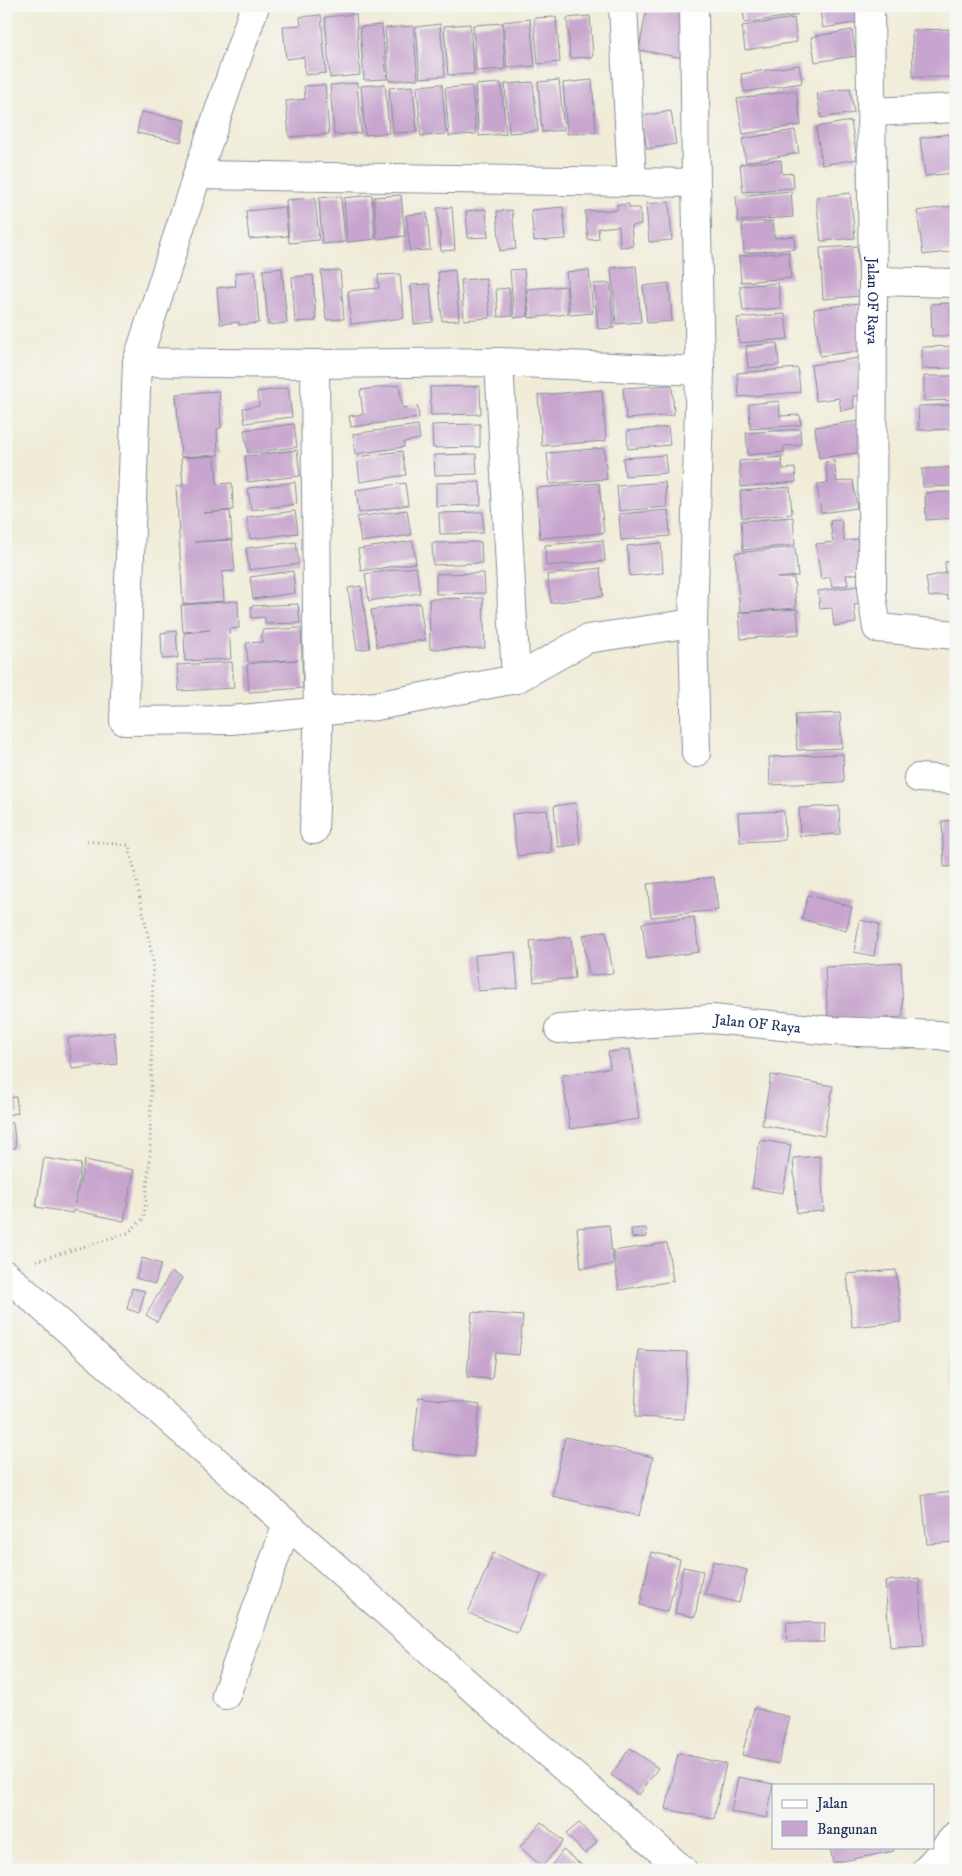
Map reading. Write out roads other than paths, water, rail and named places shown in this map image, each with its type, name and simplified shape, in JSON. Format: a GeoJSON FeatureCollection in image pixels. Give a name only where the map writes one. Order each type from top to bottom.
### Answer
{"type":"FeatureCollection","features":[{"type":"Feature","properties":{"kind":"street"},"geometry":{"type":"LineString","coordinates":[[254,6],[196,175],[137,362],[124,721],[231,720],[376,706],[516,679],[587,639],[693,624]]}},
{"type":"Feature","properties":{"kind":"street"},"geometry":{"type":"LineString","coordinates":[[623,6],[632,182]]}},
{"type":"Feature","properties":{"kind":"street"},"geometry":{"type":"LineString","coordinates":[[694,6],[700,371],[693,624],[696,752]]}},
{"type":"Feature","properties":{"kind":"street","name":"Jalan OF Raya"},"geometry":{"type":"LineString","coordinates":[[870,6],[873,282],[872,596],[876,628],[956,635]]}},
{"type":"Feature","properties":{"kind":"street"},"geometry":{"type":"LineString","coordinates":[[872,112],[956,108]]}},
{"type":"Feature","properties":{"kind":"street"},"geometry":{"type":"LineString","coordinates":[[196,175],[696,183]]}},
{"type":"Feature","properties":{"kind":"street"},"geometry":{"type":"LineString","coordinates":[[873,282],[956,283]]}},
{"type":"Feature","properties":{"kind":"street"},"geometry":{"type":"LineString","coordinates":[[137,362],[315,364],[499,362],[700,371]]}},
{"type":"Feature","properties":{"kind":"street"},"geometry":{"type":"LineString","coordinates":[[499,362],[516,679]]}},
{"type":"Feature","properties":{"kind":"street"},"geometry":{"type":"LineString","coordinates":[[314,830],[318,711],[315,364]]}},
{"type":"Feature","properties":{"kind":"street"},"geometry":{"type":"LineString","coordinates":[[918,778],[956,780]]}},
{"type":"Feature","properties":{"kind":"street","name":"Jalan OF Raya"},"geometry":{"type":"LineString","coordinates":[[559,1028],[712,1019],[833,1031],[939,1035],[956,1038]]}},
{"type":"Feature","properties":{"kind":"street"},"geometry":{"type":"LineString","coordinates":[[6,1275],[488,1702],[683,1870]]}},
{"type":"Feature","properties":{"kind":"street"},"geometry":{"type":"LineString","coordinates":[[226,1695],[287,1524]]}},
{"type":"Feature","properties":{"kind":"street"},"geometry":{"type":"LineString","coordinates":[[926,1870],[956,1835]]}}]}
